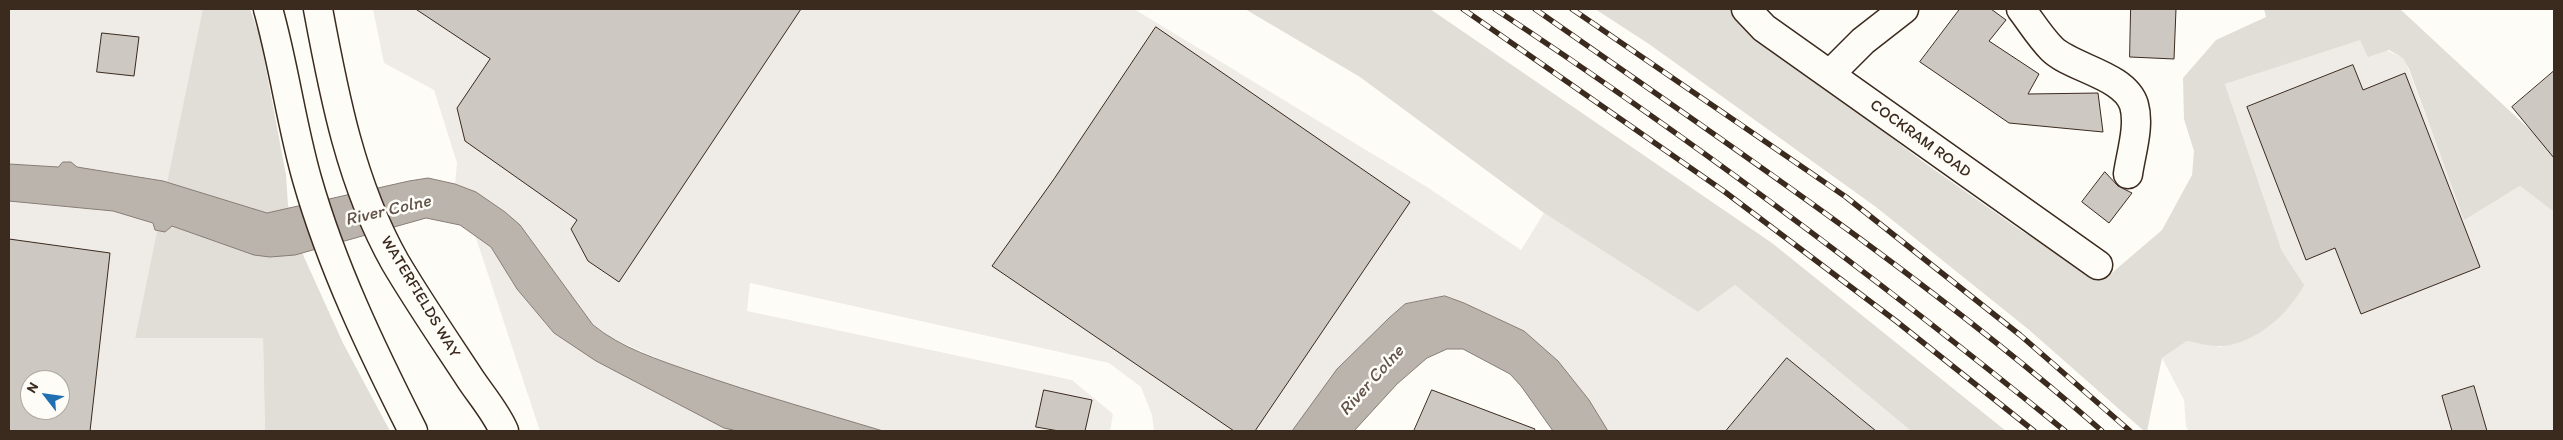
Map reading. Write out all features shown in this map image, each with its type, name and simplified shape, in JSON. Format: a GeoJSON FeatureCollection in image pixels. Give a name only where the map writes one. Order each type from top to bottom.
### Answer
{"type":"FeatureCollection","features":[{"type":"Feature","properties":{"kind":"main road"},"geometry":{"type":"LineString","coordinates":[[268,9],[278,42],[310,188],[344,284],[370,345],[413,431]]}},
{"type":"Feature","properties":{"kind":"main road","name":"WATERFIELDS WAY"},"geometry":{"type":"LineString","coordinates":[[318,9],[339,112],[355,170],[394,260],[504,431]]}},
{"type":"Feature","properties":{"kind":"main road","name":"COCKRAM ROAD"},"geometry":{"type":"LineString","coordinates":[[1746,9],[1764,28],[2098,265]]}},
{"type":"Feature","properties":{"kind":"main road"},"geometry":{"type":"LineString","coordinates":[[1830,74],[1863,41],[1904,9]]}},
{"type":"Feature","properties":{"kind":"main road"},"geometry":{"type":"LineString","coordinates":[[2021,9],[2053,50],[2111,81],[2126,93],[2133,104],[2135,122],[2128,174]]}},
{"type":"Feature","properties":{"kind":"shaded area"},"geometry":{"type":"Polygon","coordinates":[[[9,9],[204,10],[135,338],[263,338],[265,431],[9,431],[9,9]]]}},
{"type":"Feature","properties":{"kind":"shaded area"},"geometry":{"type":"Polygon","coordinates":[[[203,9],[250,9],[260,37],[286,175],[288,205],[304,257],[343,343],[390,431],[265,431],[263,338],[135,338],[203,9]]]}},
{"type":"Feature","properties":{"kind":"shaded area"},"geometry":{"type":"Polygon","coordinates":[[[373,9],[1134,9],[1427,187],[1521,250],[1544,213],[1698,312],[1735,285],[1911,431],[1607,431],[1589,400],[1558,361],[1524,331],[1464,303],[1405,304],[1337,369],[1292,431],[1154,431],[1152,415],[1141,387],[1109,363],[750,283],[747,311],[1072,380],[1113,414],[1110,431],[883,431],[771,399],[674,366],[605,335],[593,325],[520,225],[476,192],[455,184],[457,163],[434,90],[384,63],[373,9]]]}},
{"type":"Feature","properties":{"kind":"shaded area"},"geometry":{"type":"Polygon","coordinates":[[[1245,9],[1430,9],[1772,243],[2006,431],[1911,431],[1735,285],[1698,312],[1544,213],[1360,77],[1245,9]]]}},
{"type":"Feature","properties":{"kind":"shaded area"},"geometry":{"type":"Polygon","coordinates":[[[1595,9],[1736,9],[1820,73],[1858,112],[1922,161],[2023,232],[2106,278],[2162,230],[2192,175],[2194,151],[2184,119],[2183,78],[2216,40],[2266,17],[2264,9],[2400,9],[2554,152],[2554,212],[2520,186],[2464,220],[2409,69],[2403,58],[2389,50],[2368,57],[2360,40],[2225,84],[2282,251],[2304,285],[2280,316],[2259,333],[2235,344],[2222,346],[2187,341],[2162,358],[2147,431],[2144,431],[2028,329],[1876,207],[1649,44],[1595,9]]]}},
{"type":"Feature","properties":{"kind":"shaded area"},"geometry":{"type":"Polygon","coordinates":[[[2360,39],[2404,58],[2464,219],[2520,186],[2554,212],[2554,431],[2189,431],[2186,427],[2184,400],[2162,358],[2187,341],[2221,347],[2303,285],[2282,251],[2225,84],[2360,39]]]}},
{"type":"Feature","properties":{"kind":"shaded area"},"geometry":{"type":"Polygon","coordinates":[[[475,235],[491,247],[517,289],[554,333],[724,428],[737,431],[540,431],[475,235]]]}},
{"type":"Feature","properties":{"kind":"water","name":"River Colne"},"geometry":{"type":"Polygon","coordinates":[[[63,162],[71,162],[77,167],[163,181],[267,213],[428,178],[455,184],[476,192],[520,225],[593,325],[628,347],[717,380],[883,431],[737,431],[724,428],[596,361],[554,333],[517,289],[491,247],[460,225],[426,218],[295,255],[270,257],[254,255],[172,226],[165,232],[155,230],[153,223],[113,211],[9,201],[9,164],[58,167],[63,162]]]}},
{"type":"Feature","properties":{"kind":"water","name":"River Colne"},"geometry":{"type":"Polygon","coordinates":[[[1445,296],[1524,331],[1558,361],[1589,400],[1608,431],[1553,431],[1521,386],[1510,374],[1463,349],[1447,349],[1427,358],[1397,384],[1354,431],[1292,431],[1337,369],[1389,318],[1405,304],[1445,296]]]}},
{"type":"Feature","properties":{"kind":"building"},"geometry":{"type":"Polygon","coordinates":[[[416,9],[801,9],[619,282],[588,261],[571,229],[577,220],[465,141],[457,108],[490,59],[416,9]]]}},
{"type":"Feature","properties":{"kind":"building"},"geometry":{"type":"Polygon","coordinates":[[[1960,9],[1991,9],[2006,20],[1989,41],[2039,74],[2028,94],[2098,93],[2103,132],[2009,123],[1920,62],[1960,9]]]}},
{"type":"Feature","properties":{"kind":"building"},"geometry":{"type":"Polygon","coordinates":[[[2131,9],[2176,9],[2174,59],[2130,57],[2131,9]]]}},
{"type":"Feature","properties":{"kind":"building"},"geometry":{"type":"Polygon","coordinates":[[[1156,27],[1410,202],[1255,431],[1234,431],[992,266],[1054,179],[1156,27]]]}},
{"type":"Feature","properties":{"kind":"building"},"geometry":{"type":"Polygon","coordinates":[[[102,33],[139,37],[134,76],[97,72],[102,33]]]}},
{"type":"Feature","properties":{"kind":"building"},"geometry":{"type":"Polygon","coordinates":[[[2353,65],[2363,90],[2405,73],[2480,267],[2361,314],[2335,248],[2306,260],[2247,107],[2353,65]]]}},
{"type":"Feature","properties":{"kind":"building"},"geometry":{"type":"Polygon","coordinates":[[[2554,71],[2554,158],[2512,107],[2554,71]]]}},
{"type":"Feature","properties":{"kind":"building"},"geometry":{"type":"Polygon","coordinates":[[[2105,172],[2118,186],[2132,193],[2109,223],[2082,202],[2105,172]]]}},
{"type":"Feature","properties":{"kind":"building"},"geometry":{"type":"Polygon","coordinates":[[[9,239],[110,253],[90,431],[9,431],[9,239]]]}},
{"type":"Feature","properties":{"kind":"building"},"geometry":{"type":"Polygon","coordinates":[[[1787,358],[1876,431],[1726,431],[1787,358]]]}},
{"type":"Feature","properties":{"kind":"building"},"geometry":{"type":"Polygon","coordinates":[[[2474,386],[2487,431],[2452,431],[2442,396],[2474,386]]]}},
{"type":"Feature","properties":{"kind":"building"},"geometry":{"type":"Polygon","coordinates":[[[1044,390],[1092,400],[1085,431],[1059,431],[1036,427],[1044,390]]]}},
{"type":"Feature","properties":{"kind":"building"},"geometry":{"type":"Polygon","coordinates":[[[1432,390],[1535,429],[1534,431],[1414,431],[1432,390]]]}},
{"type":"Feature","properties":{"kind":"railway"},"geometry":{"type":"LineString","coordinates":[[1463,9],[1725,192],[1896,321],[2034,431]]}},
{"type":"Feature","properties":{"kind":"railway"},"geometry":{"type":"LineString","coordinates":[[1495,9],[1569,58],[1714,160],[1926,320],[2065,431]]}},
{"type":"Feature","properties":{"kind":"railway"},"geometry":{"type":"LineString","coordinates":[[1535,9],[1824,212],[1966,319],[2102,431]]}},
{"type":"Feature","properties":{"kind":"railway"},"geometry":{"type":"LineString","coordinates":[[1572,9],[1846,197],[2020,335],[2130,431]]}}]}
